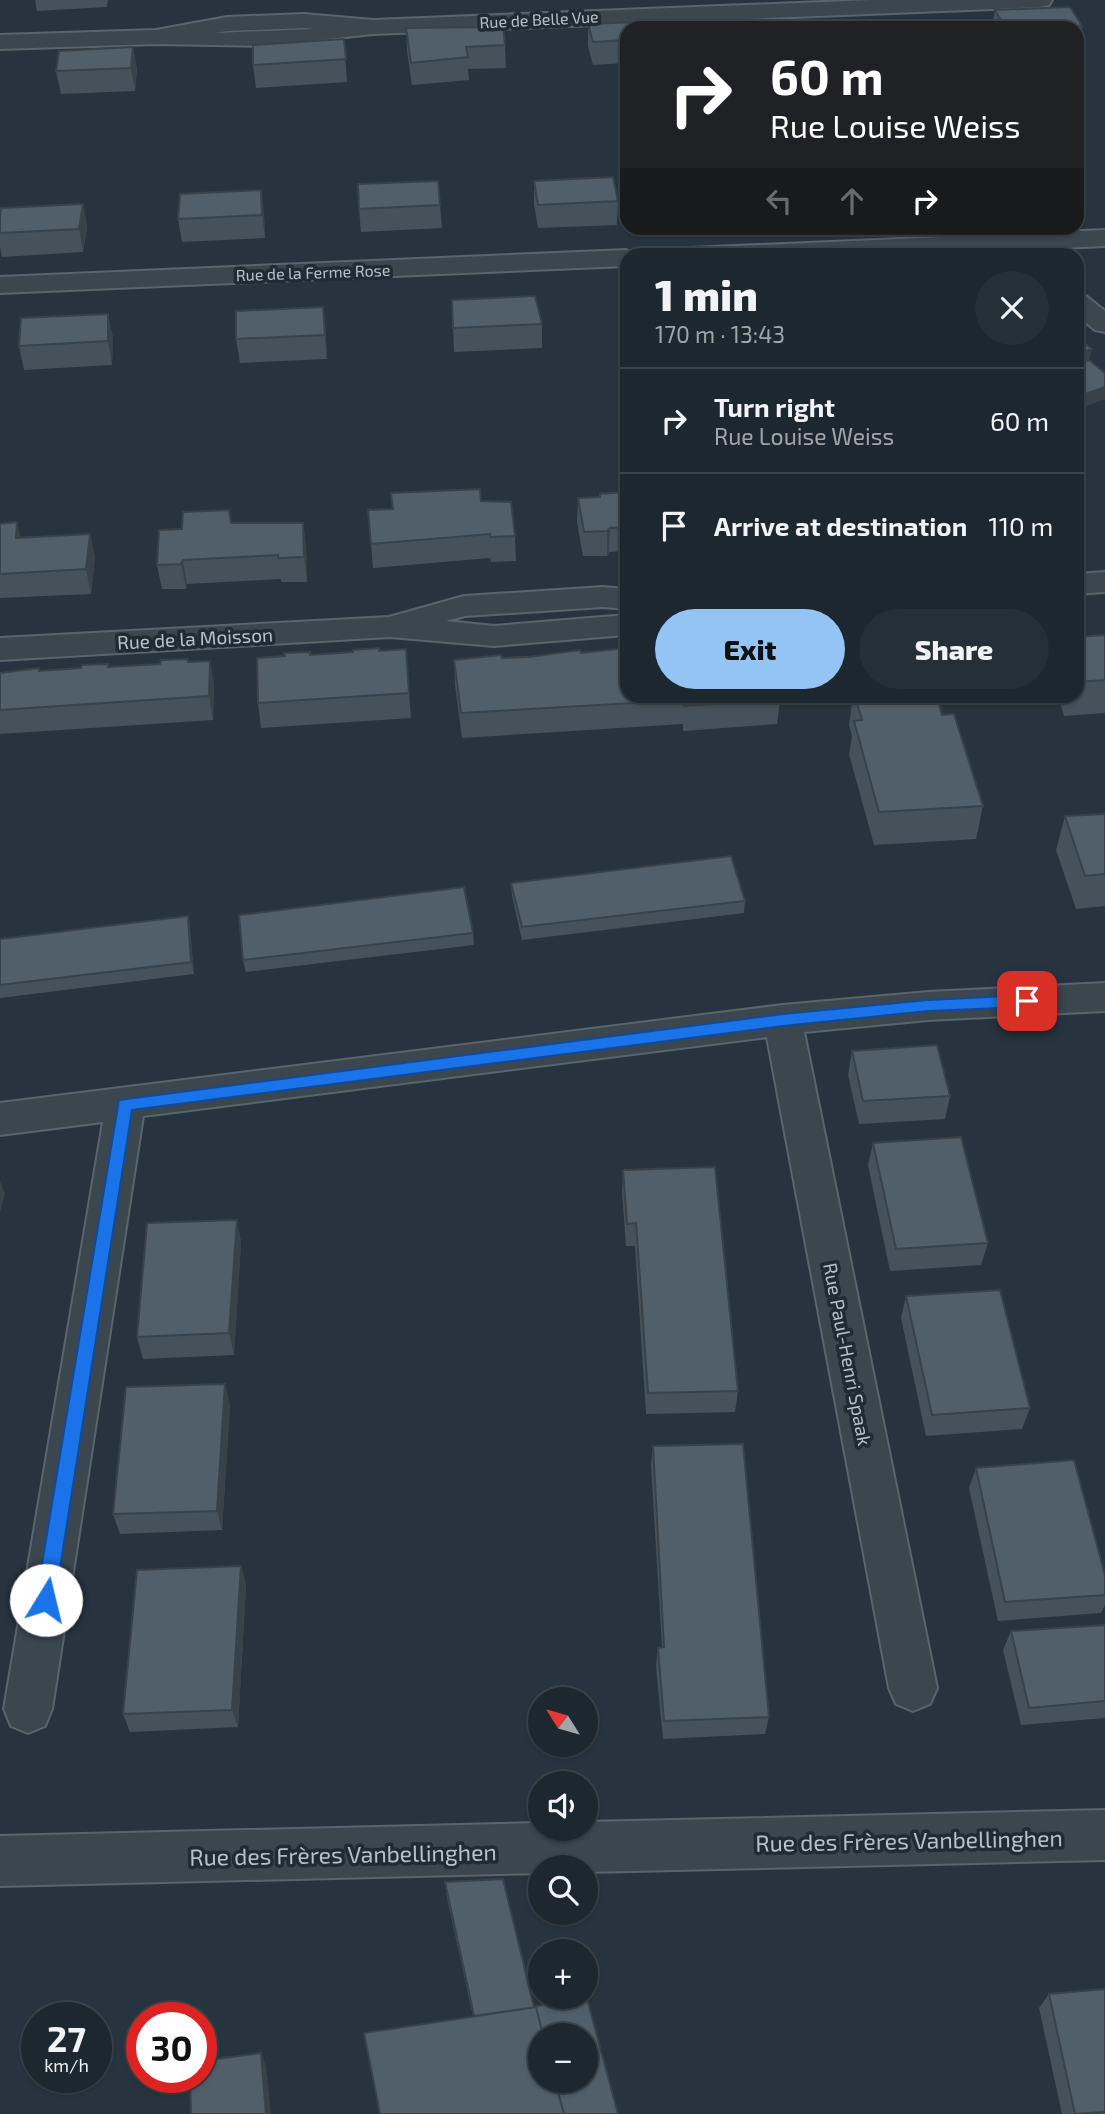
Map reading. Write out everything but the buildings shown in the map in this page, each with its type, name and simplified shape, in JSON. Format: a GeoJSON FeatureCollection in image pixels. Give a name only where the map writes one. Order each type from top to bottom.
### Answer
{"type":"FeatureCollection","features":[{"type":"Feature","properties":{"kind":"street","name":"Rue de Belle Vue"},"geometry":{"type":"LineString","coordinates":[[0,43],[156,37],[227,24],[304,21],[373,27],[727,6],[1041,0]]}},
{"type":"Feature","properties":{"kind":"street"},"geometry":{"type":"LineString","coordinates":[[727,6],[744,21]]}},
{"type":"Feature","properties":{"kind":"street"},"geometry":{"type":"LineString","coordinates":[[865,248],[1105,239]]}},
{"type":"Feature","properties":{"kind":"street","name":"Rue de la Ferme Rose"},"geometry":{"type":"LineString","coordinates":[[0,285],[620,258]]}},
{"type":"Feature","properties":{"kind":"street"},"geometry":{"type":"LineString","coordinates":[[1084,308],[1105,324]]}},
{"type":"Feature","properties":{"kind":"street"},"geometry":{"type":"LineString","coordinates":[[1084,583],[1105,582]]}},
{"type":"Feature","properties":{"kind":"street","name":"Rue de la Moisson"},"geometry":{"type":"LineString","coordinates":[[390,627],[464,606],[603,597],[620,598]]}},
{"type":"Feature","properties":{"kind":"street","name":"Rue de la Moisson"},"geometry":{"type":"LineString","coordinates":[[0,649],[390,627],[494,636],[620,626]]}},
{"type":"Feature","properties":{"kind":"street"},"geometry":{"type":"LineString","coordinates":[[0,1119],[783,1020],[928,1006],[1105,997]]}},
{"type":"Feature","properties":{"kind":"street","name":"Rue Paul-Henri Spaak"},"geometry":{"type":"LineString","coordinates":[[783,1020],[913,1688]]}},
{"type":"Feature","properties":{"kind":"street"},"geometry":{"type":"LineString","coordinates":[[28,1710],[125,1105]]}},
{"type":"Feature","properties":{"kind":"street","name":"Rue des Frères Vanbellinghen"},"geometry":{"type":"LineString","coordinates":[[0,1861],[1105,1835]]}},
{"type":"Feature","properties":{"kind":"route"},"geometry":{"type":"LineString","coordinates":[[46,1600],[125,1105],[783,1020],[928,1006],[1027,1001]]}}]}
